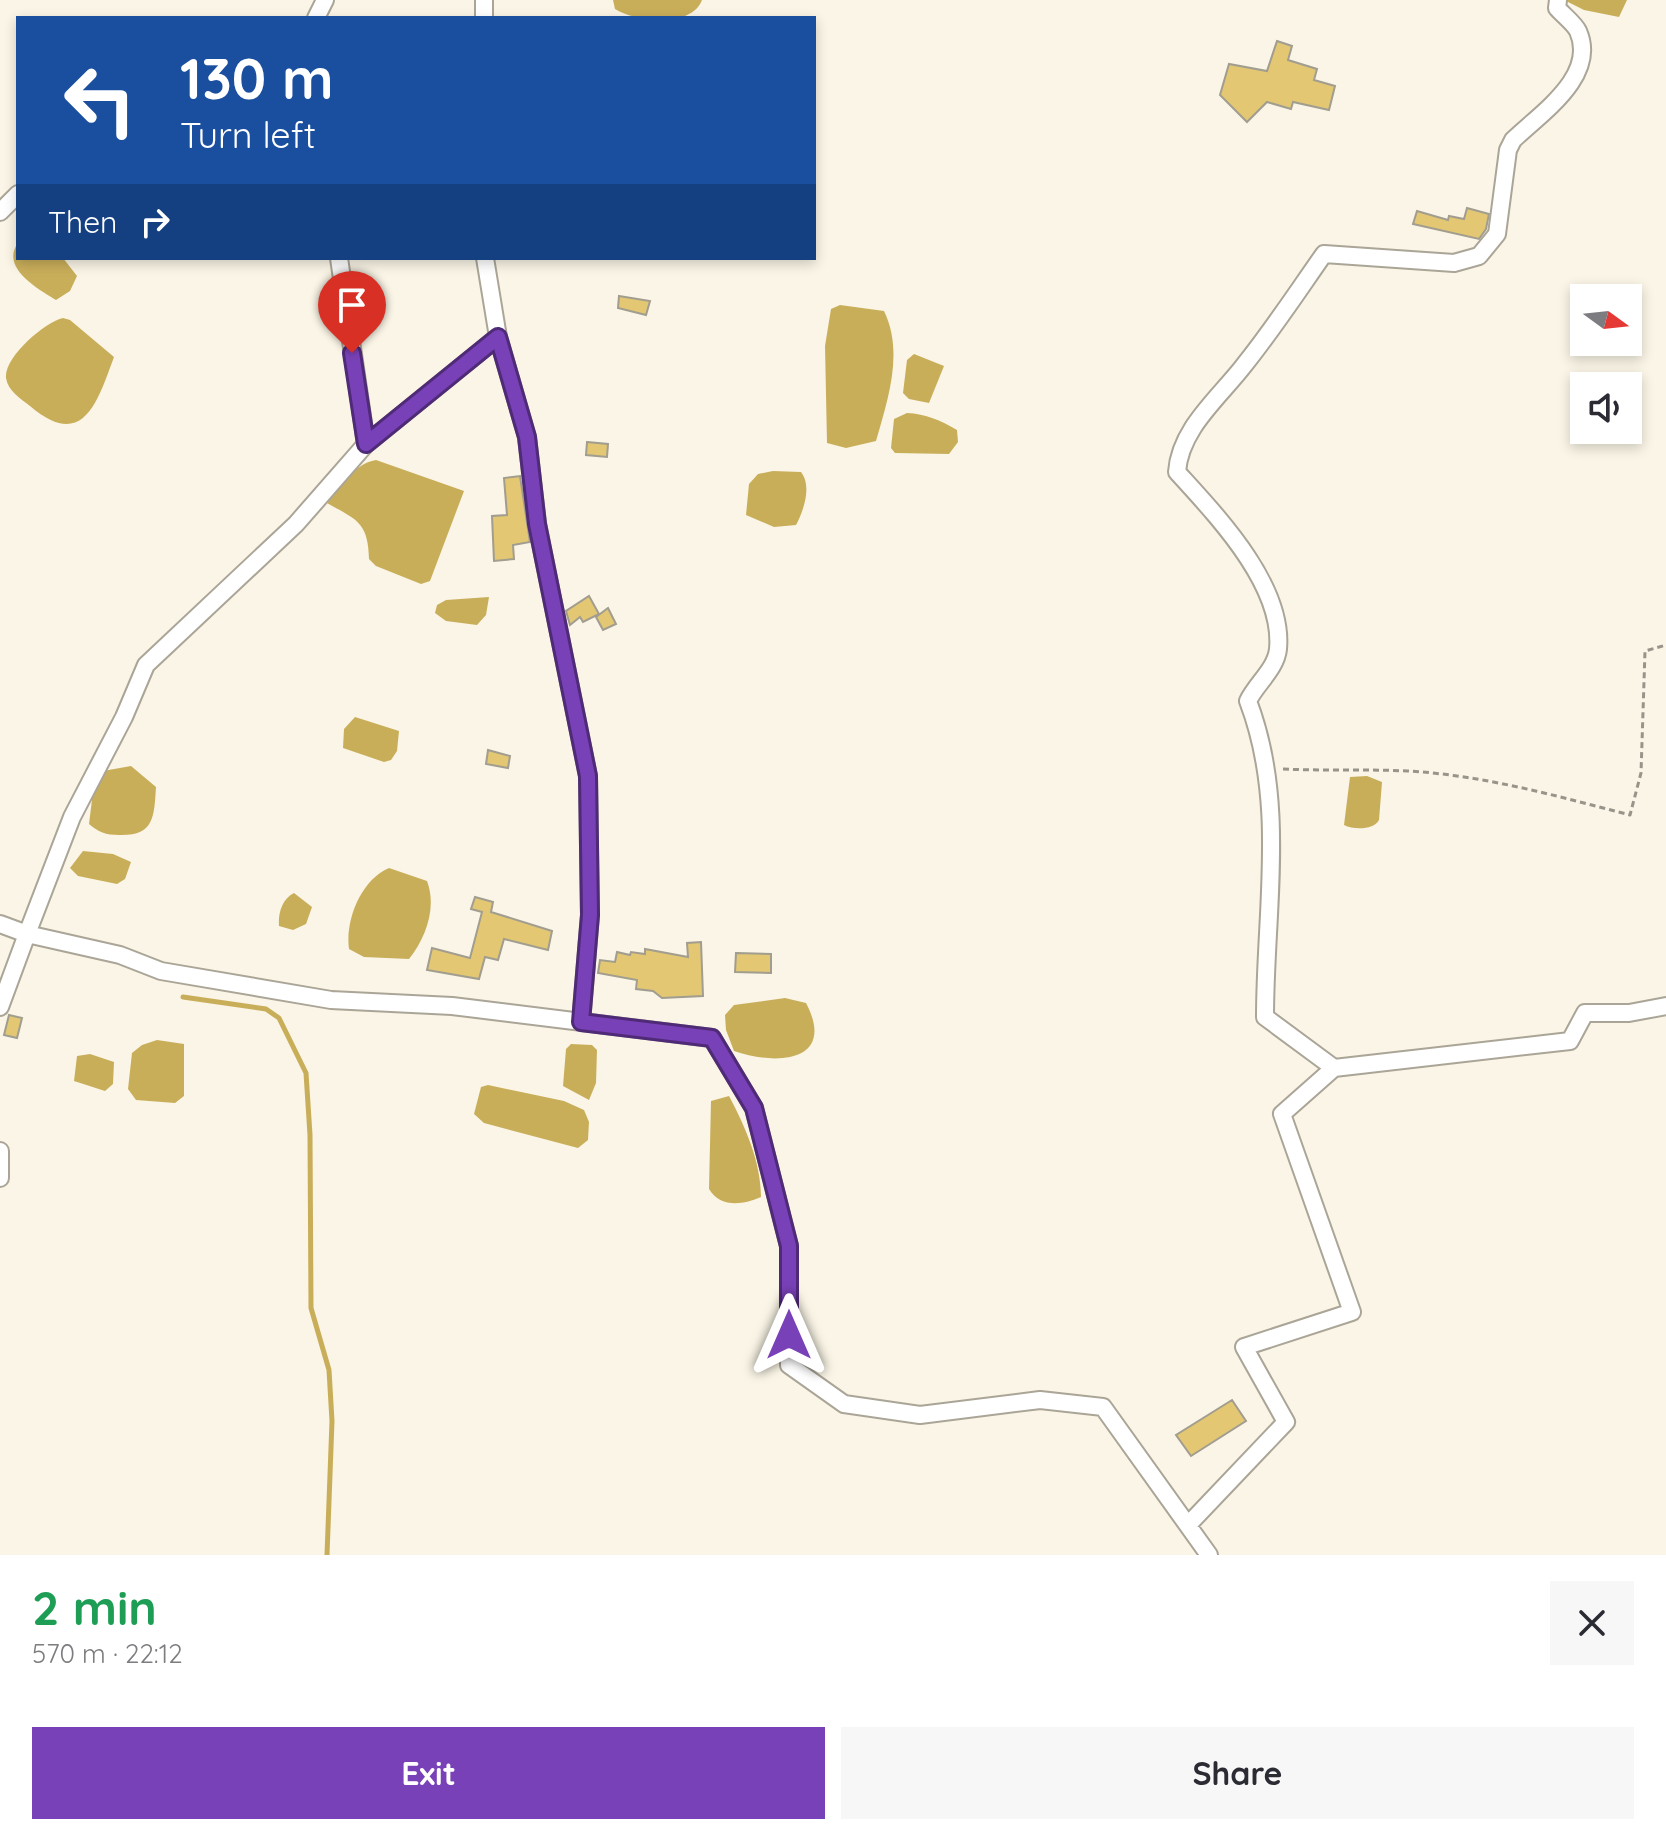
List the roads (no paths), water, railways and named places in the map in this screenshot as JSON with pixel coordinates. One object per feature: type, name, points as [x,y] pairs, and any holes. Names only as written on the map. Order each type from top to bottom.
[{"type":"street","points":[[1334,1068],[1265,1017],[1272,798],[1263,740],[1248,701],[1278,650],[1272,614],[1253,565],[1237,539],[1177,472],[1178,453],[1195,425],[1245,364],[1324,254],[1454,263],[1479,256],[1497,234],[1508,150],[1513,140],[1570,84],[1581,67],[1577,30],[1557,8],[1558,0]]},
{"type":"street","points":[[0,212],[16,196]]},
{"type":"street","points":[[339,260],[366,444]]},
{"type":"street","points":[[485,260],[498,337],[527,437],[537,524],[588,776],[590,915],[581,1022]]},
{"type":"street","points":[[0,1007],[72,817],[124,717],[146,665],[296,524],[366,444],[498,337]]},
{"type":"street","points":[[0,924],[27,934],[120,955],[161,971],[331,1000],[452,1006],[712,1038],[754,1108],[789,1246],[789,1365],[844,1404],[920,1415],[1040,1400],[1103,1407],[1209,1555]]},
{"type":"street","points":[[1188,1525],[1286,1422],[1244,1347],[1352,1312],[1282,1114],[1334,1068],[1570,1041],[1585,1013],[1629,1013],[1666,1006]]},
{"type":"street","points":[[0,1151],[0,1178]]},
{"type":"waterway","points":[[183,997],[266,1009],[279,1018],[306,1073],[310,1135],[311,1308],[329,1370],[332,1421],[327,1555]]}]
